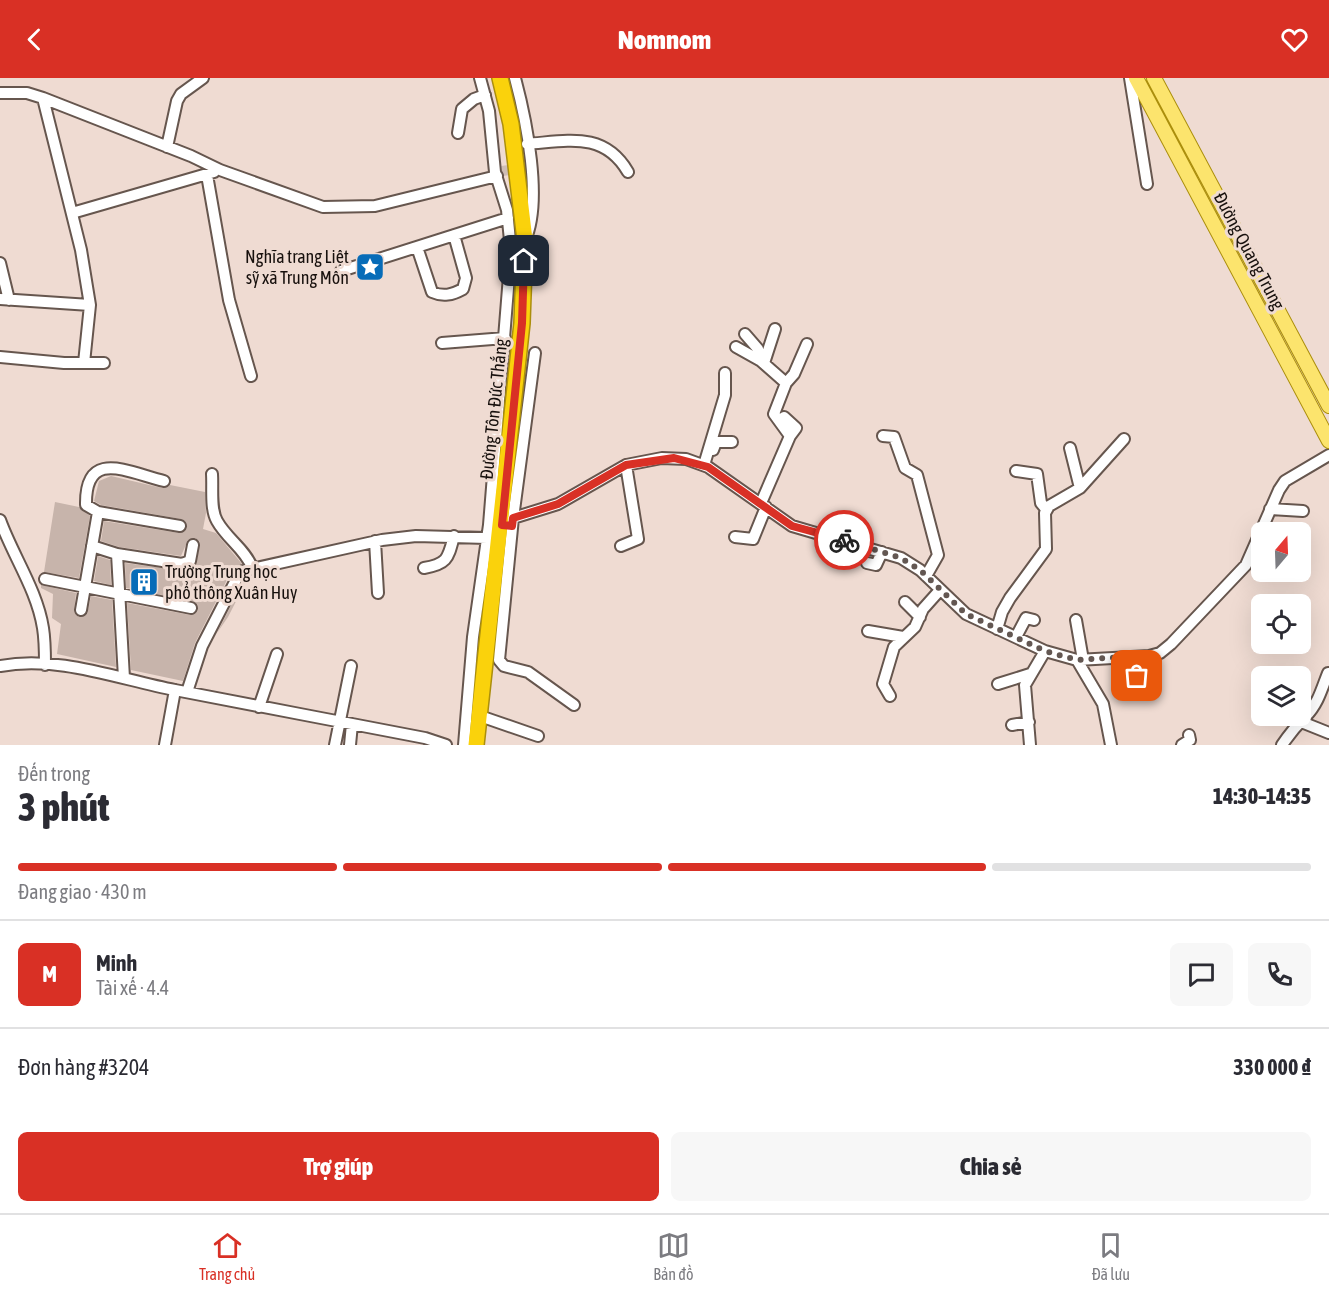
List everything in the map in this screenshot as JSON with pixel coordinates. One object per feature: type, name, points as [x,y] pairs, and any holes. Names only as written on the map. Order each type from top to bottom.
[{"type":"highway","name":"Đường Tôn Đức Thắng","points":[[476,745],[504,524],[522,323],[510,123],[500,78]]},
{"type":"main road","name":"Đường Quang Trung","points":[[1136,78],[1329,441]]},
{"type":"main road","name":"Đường Quang Trung","points":[[1154,78],[1329,406]]},
{"type":"street","points":[[167,147],[177,101],[182,94],[204,78]]},
{"type":"street","points":[[480,78],[498,173],[516,228],[511,251],[505,338],[504,524],[500,664],[528,672],[574,705]]},
{"type":"street","points":[[341,271],[454,236],[516,228],[533,220],[522,103],[515,78]]},
{"type":"street","points":[[1130,78],[1147,184]]},
{"type":"street","points":[[0,93],[27,93],[43,98],[220,170],[322,207],[349,209],[375,207],[498,173]]},
{"type":"street","points":[[458,133],[462,109],[485,95]]},
{"type":"street","points":[[43,98],[72,213],[90,305],[84,363]]},
{"type":"street","points":[[527,144],[579,140],[599,145],[616,154],[628,172]]},
{"type":"street","points":[[72,213],[220,170]]},
{"type":"street","points":[[207,175],[229,300],[251,376]]},
{"type":"street","points":[[417,247],[432,292],[440,296],[455,293],[463,289],[466,278],[454,236]]},
{"type":"street","points":[[0,263],[5,299],[90,305]]},
{"type":"street","points":[[762,362],[775,330]]},
{"type":"street","points":[[745,334],[758,349],[762,362]]},
{"type":"street","points":[[442,344],[505,338]]},
{"type":"street","points":[[790,436],[775,417],[786,383],[794,374],[807,344]]},
{"type":"street","points":[[736,347],[762,362],[786,383]]},
{"type":"street","points":[[504,524],[535,353]]},
{"type":"street","points":[[0,357],[104,363]]},
{"type":"street","points":[[706,466],[725,395],[725,373]]},
{"type":"street","points":[[735,537],[753,540],[763,505],[790,436],[796,428],[784,417]]},
{"type":"street","points":[[883,436],[894,437],[905,468],[918,479],[938,555],[926,576]]},
{"type":"street","points":[[1046,509],[1080,488],[1124,439]]},
{"type":"street","points":[[706,466],[716,442],[732,442]]},
{"type":"street","points":[[1070,448],[1080,488]]},
{"type":"street","points":[[464,745],[473,637],[487,538],[504,524],[558,504],[626,465],[674,458],[706,466],[805,531],[901,558],[926,576],[966,614],[1045,651],[1080,660],[1154,655],[1171,644],[1246,565],[1270,509],[1285,481],[1329,455]]},
{"type":"street","points":[[621,546],[638,541],[626,465]]},
{"type":"street","points":[[164,481],[109,468],[98,469],[90,476],[86,490],[86,505],[98,512],[180,526]]},
{"type":"street","points":[[997,629],[1002,612],[1010,598],[1046,549],[1046,509],[1041,503],[1036,473],[1016,471]]},
{"type":"street","points":[[212,474],[217,522],[246,553],[252,567]]},
{"type":"street","points":[[1270,509],[1303,511]]},
{"type":"street","points":[[81,610],[98,512]]},
{"type":"street","points":[[0,520],[11,550],[32,589],[43,627],[45,665]]},
{"type":"street","points":[[187,692],[202,646],[215,619],[237,578],[252,567],[286,563],[375,541],[416,536],[487,538]]},
{"type":"street","points":[[424,568],[440,565],[448,558],[454,536]]},
{"type":"street","points":[[375,541],[378,593]]},
{"type":"street","points":[[92,546],[117,554],[183,564],[190,561],[194,545]]},
{"type":"street","points":[[867,562],[876,565],[882,552]]},
{"type":"street","points":[[117,554],[124,678]]},
{"type":"street","points":[[45,579],[191,608]]},
{"type":"street","points":[[890,696],[884,688],[883,680],[894,647],[915,627],[926,605],[940,590]]},
{"type":"street","points":[[905,602],[920,617]]},
{"type":"street","points":[[1016,637],[1026,618],[1034,620]]},
{"type":"street","points":[[1076,620],[1080,660],[1103,704],[1111,745]]},
{"type":"street","points":[[868,631],[903,637]]},
{"type":"street","points":[[1030,745],[1025,684],[1045,651]]},
{"type":"street","points":[[259,707],[277,654]]},
{"type":"street","points":[[1137,676],[1155,669],[1154,655]]},
{"type":"street","points":[[0,666],[45,665],[90,670],[175,690],[425,738],[446,745]]},
{"type":"street","points":[[335,745],[351,666]]},
{"type":"street","points":[[1311,707],[1317,700],[1328,673]]},
{"type":"street","points":[[998,684],[1030,674]]},
{"type":"street","points":[[165,745],[175,690]]},
{"type":"street","points":[[480,716],[538,736]]},
{"type":"street","points":[[1012,726],[1029,722]]},
{"type":"street","points":[[350,745],[352,724]]},
{"type":"street","points":[[1282,745],[1295,726]]},
{"type":"street","points":[[1311,726],[1329,733]]},
{"type":"street","points":[[1182,745],[1190,740],[1189,735]]},
{"type":"building","points":[[111,476],[162,488],[170,485],[205,492],[206,513],[203,529],[216,533],[242,564],[230,574],[195,643],[183,681],[131,670],[127,603],[190,615],[197,612],[198,605],[192,601],[126,588],[125,563],[185,571],[196,565],[200,542],[195,538],[188,540],[181,556],[119,547],[101,541],[104,521],[179,533],[185,531],[187,527],[181,519],[101,505],[94,501],[99,481]]},
{"type":"building","points":[[55,502],[79,507],[90,516],[79,578],[44,572]]},
{"type":"building","points":[[98,556],[110,560],[111,585],[94,581]]},
{"type":"building","points":[[248,578],[228,617],[217,633],[243,582]]},
{"type":"building","points":[[41,585],[76,593],[74,612],[79,617],[87,614],[91,596],[112,600],[116,667],[57,654],[61,624],[52,618],[53,594],[41,588]]},
{"type":"tunnel","points":[[502,171],[523,168]]},
{"type":"way so far","points":[[844,540],[901,558],[920,570],[966,614],[1061,657],[1077,660],[1154,655],[1155,669],[1137,676]]},
{"type":"place","name":"Nghĩa trang Liệt sỹ xã Trung Môn","points":[[370,267]]},
{"type":"place","name":"Trường Trung học phổ thông Xuân Huy","points":[[144,582]]},
{"type":"route","points":[[524,261],[522,323],[502,525],[512,526],[513,518],[558,504],[626,465],[638,461],[674,458],[686,459],[708,467],[792,526],[844,540]]}]
